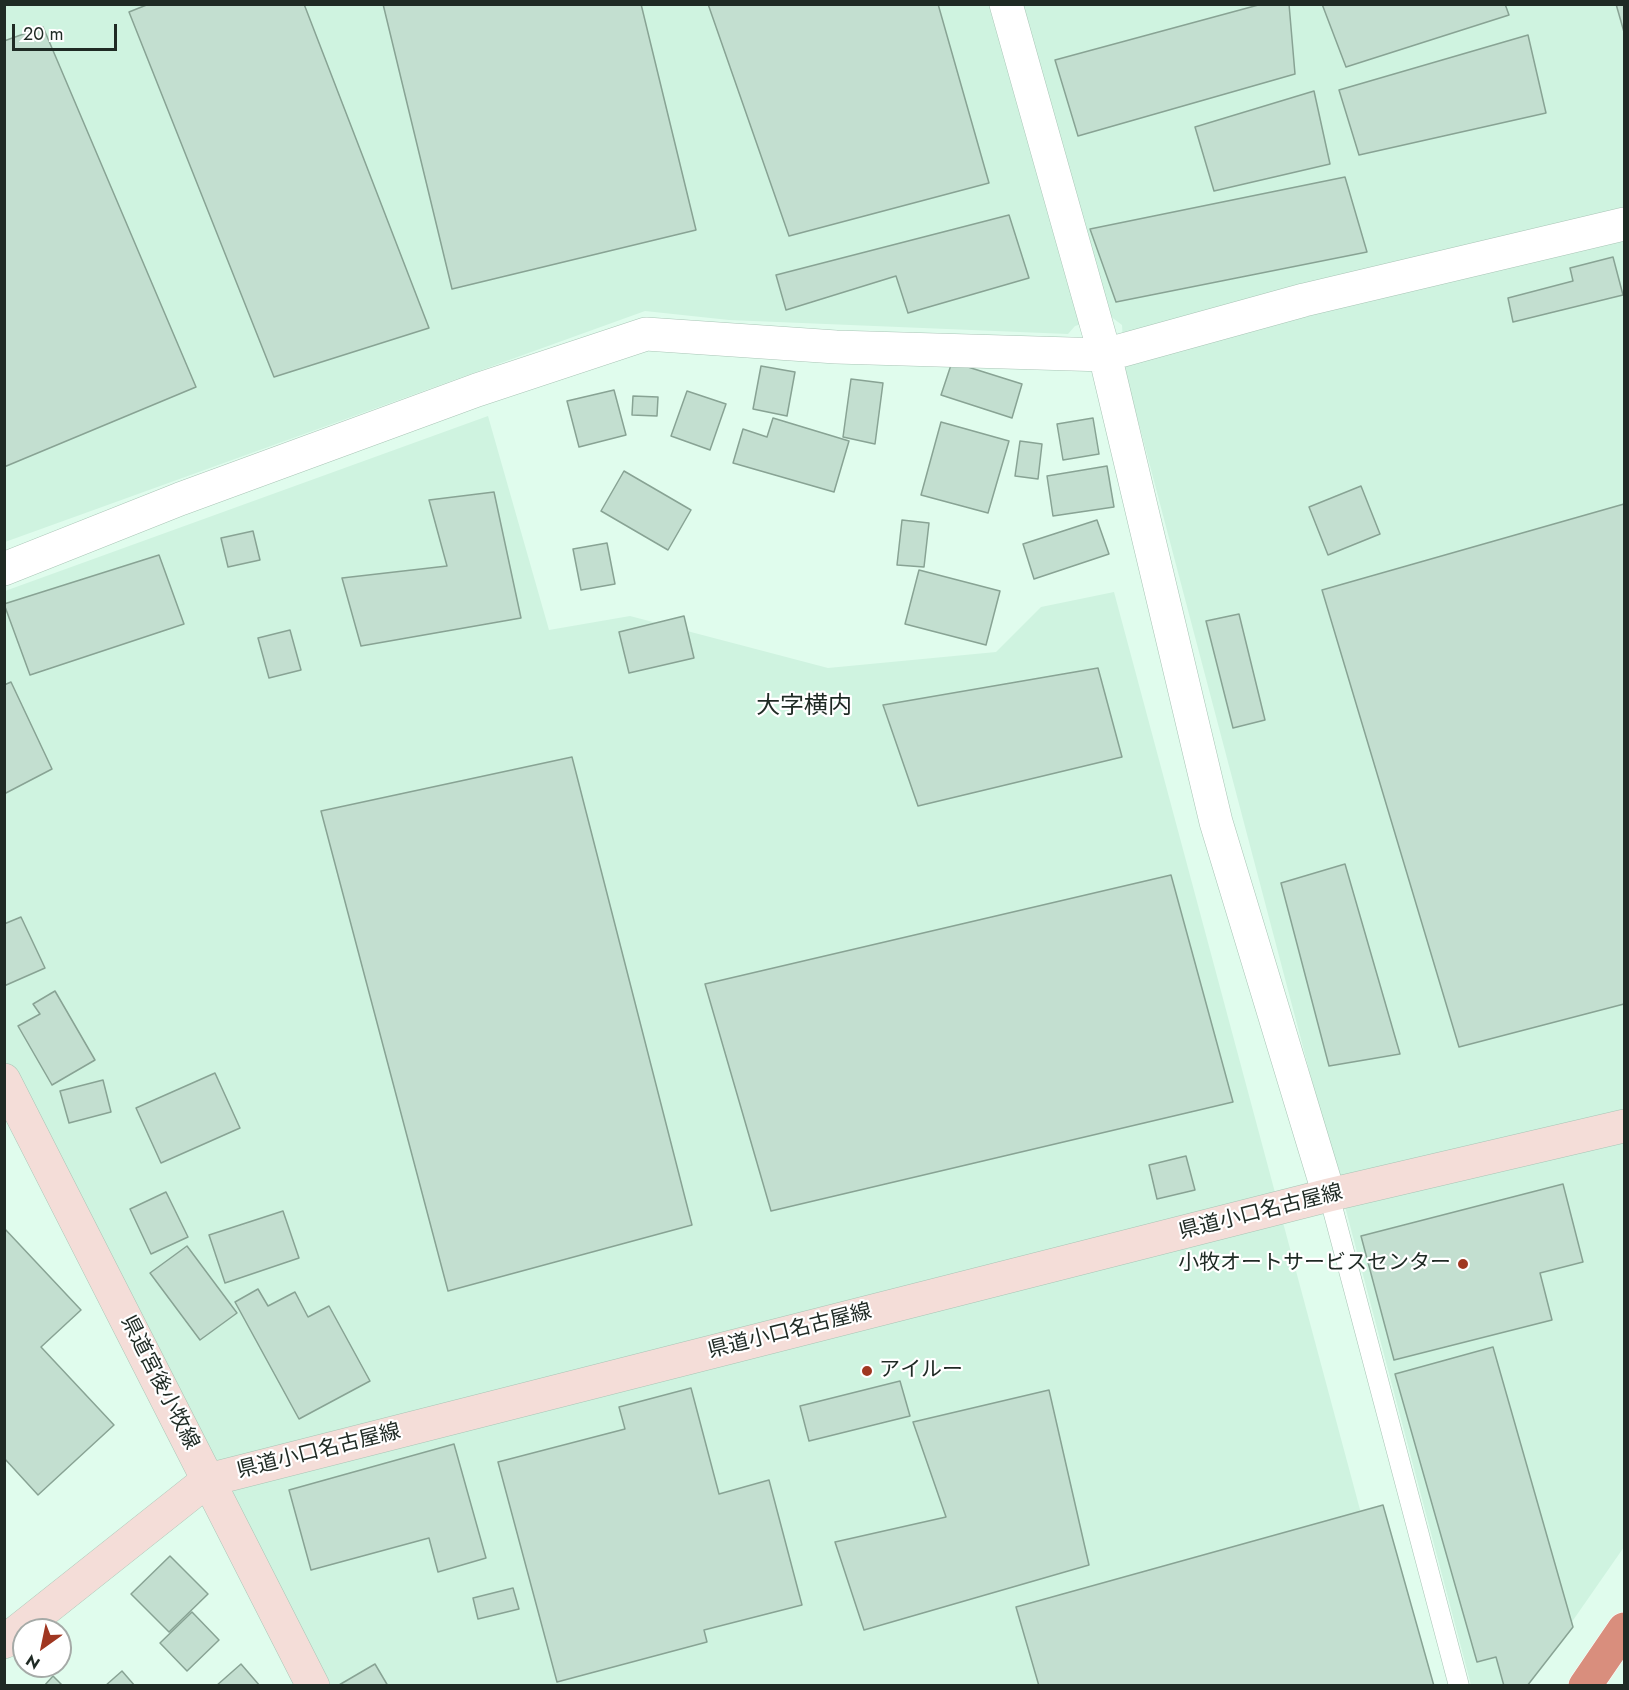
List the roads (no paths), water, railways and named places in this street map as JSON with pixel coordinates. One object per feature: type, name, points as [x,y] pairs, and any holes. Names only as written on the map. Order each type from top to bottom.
[{"type":"highway","points":[[1585,1686],[1624,1629]]},
{"type":"main road","name":"県道宮後小牧線","points":[[4,1080],[313,1686]]},
{"type":"main road","name":"県道小口名古屋線","points":[[4,1641],[208,1480],[1329,1195],[1624,1126]]},
{"type":"street","points":[[1006,4],[1105,355],[1216,822],[1329,1195]]},
{"type":"street","points":[[4,569],[180,499],[466,394],[646,334],[836,347],[1105,355],[1304,300],[1624,224]]},
{"type":"lane","points":[[1329,1195],[1459,1686]]},
{"type":"place","name":"小牧オートサービスセンター","points":[[1463,1264]]},
{"type":"place","name":"アイルー","points":[[867,1371]]},
{"type":"district","name":"大字横内","points":[[804,707]]}]
